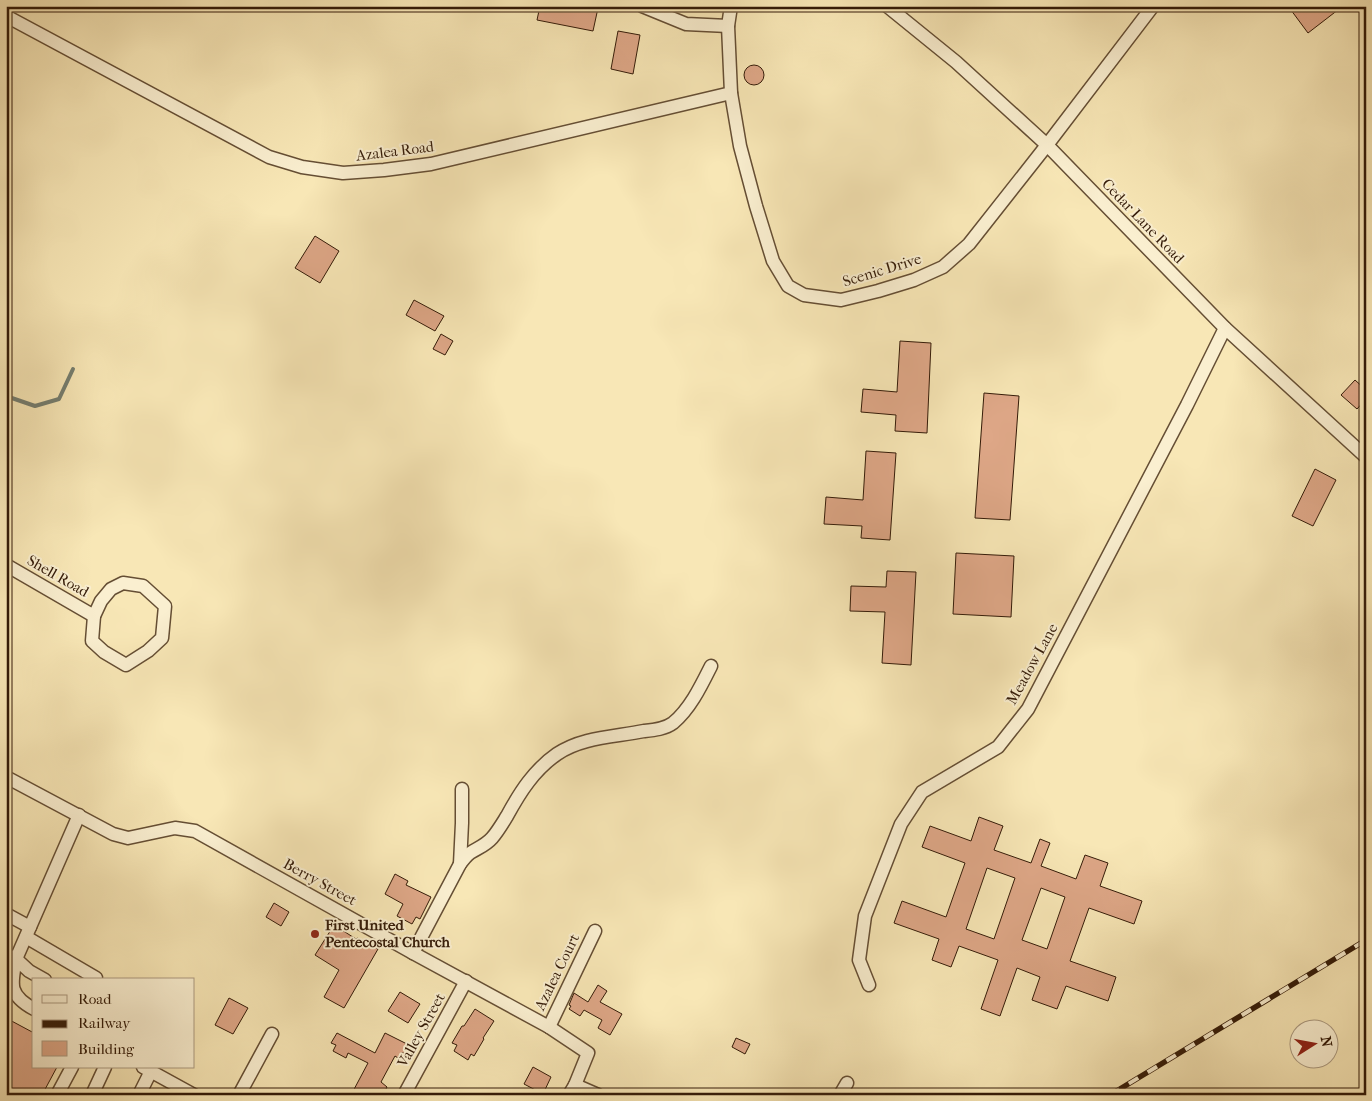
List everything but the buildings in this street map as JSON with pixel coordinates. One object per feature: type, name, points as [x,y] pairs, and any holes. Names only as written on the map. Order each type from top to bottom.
[{"type":"street","points":[[642,6],[686,24],[728,26]]},
{"type":"street","points":[[731,6],[728,26],[731,93]]},
{"type":"street","points":[[887,6],[902,11]]},
{"type":"street","name":"Scenic Drive","points":[[731,93],[740,146],[773,261],[788,286],[804,295],[841,300],[878,292],[943,267],[969,244],[1047,146],[1153,6]]},
{"type":"street","name":"Cedar Lane Road","points":[[902,11],[1047,146],[1225,328],[1364,453]]},
{"type":"street","name":"Azalea Road","points":[[6,16],[269,157],[302,166],[343,173],[432,164],[731,93]]},
{"type":"street","name":"Meadow Lane","points":[[869,985],[859,960],[864,916],[901,824],[922,792],[998,747],[1028,709],[1183,414],[1225,328]]},
{"type":"street","name":"Shell Road","points":[[6,565],[94,616]]},
{"type":"street","points":[[123,583],[142,586],[165,606],[162,638],[148,651],[126,665],[104,652],[92,641],[94,616],[101,601],[112,589],[123,583]]},
{"type":"street","points":[[413,953],[460,864],[469,854],[491,840],[530,779],[542,766],[573,745],[590,740],[660,729],[672,724],[693,699],[711,666]]},
{"type":"street","name":"Berry Street","points":[[6,777],[113,834],[128,838],[175,828],[195,831],[549,1027],[588,1053],[572,1090]]},
{"type":"street","points":[[460,864],[462,789]]},
{"type":"street","points":[[32,1007],[25,1004],[14,992],[11,957],[28,932],[79,815]]},
{"type":"street","points":[[6,914],[28,932],[96,978]]},
{"type":"street","name":"Azalea Court","points":[[549,1027],[595,931]]},
{"type":"street","points":[[11,957],[41,978]]},
{"type":"street","name":"Valley Street","points":[[404,1095],[466,981]]},
{"type":"street","points":[[238,1095],[272,1034]]},
{"type":"street","points":[[58,1095],[72,1068]]},
{"type":"street","points":[[92,1095],[105,1068]]},
{"type":"street","points":[[139,1095],[147,1069],[194,1095]]},
{"type":"street","points":[[840,1095],[846,1083]]},
{"type":"street","points":[[572,1090],[598,1095]]},
{"type":"waterway","points":[[6,396],[35,406],[59,399],[73,369]]},
{"type":"railway","points":[[1110,1095],[1366,940]]},
{"type":"place","name":"First United Pentecostal Church","points":[[315,934]]}]
